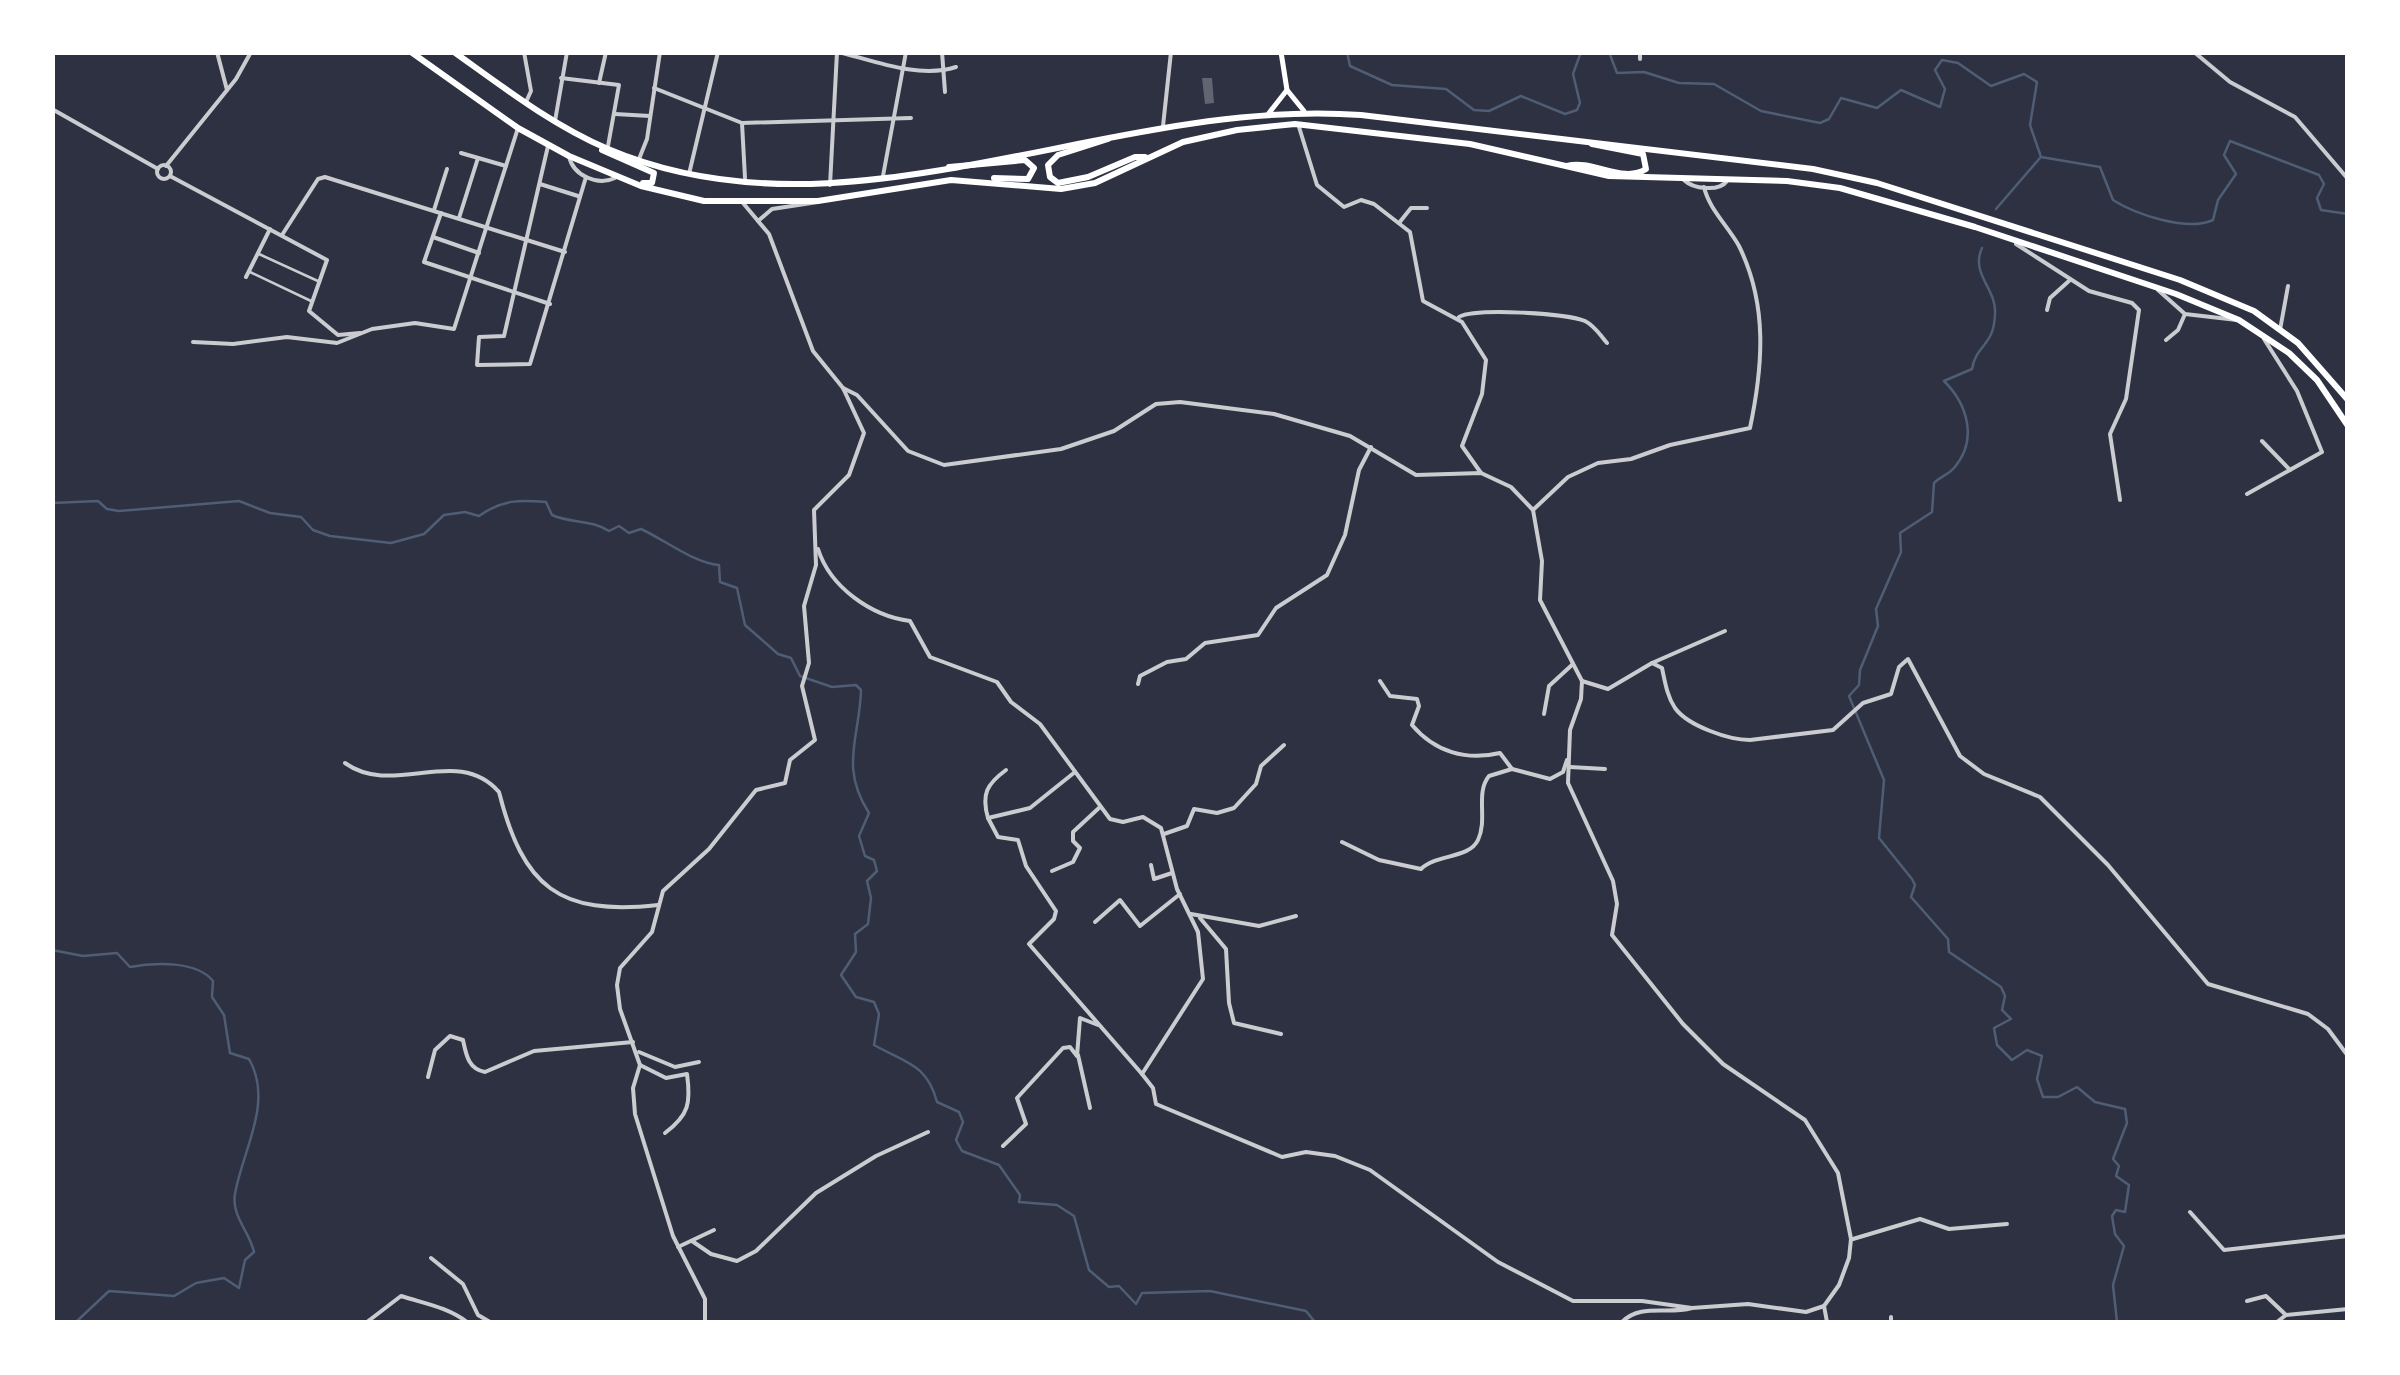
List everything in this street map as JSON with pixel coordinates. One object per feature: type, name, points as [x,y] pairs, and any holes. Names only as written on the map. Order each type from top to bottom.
[{"type":"highway","points":[[414,52],[548,146],[618,177],[678,196],[743,203],[818,202],[958,180],[1028,180],[1034,168],[1025,160],[966,168],[946,166]]},
{"type":"highway","points":[[454,52],[555,121],[607,149],[689,174],[746,183],[830,186],[882,179],[1163,126],[1268,112],[1304,112],[1788,165],[1877,184],[2180,280],[2254,311],[2327,372],[2348,400]]},
{"type":"highway","points":[[958,180],[1061,189],[1094,182],[1210,135],[1295,124],[1470,144],[1622,178],[1840,188],[2158,290],[2239,320],[2258,330],[2316,380],[2348,426]]},
{"type":"highway","points":[[1113,136],[1055,156],[1048,165],[1050,177],[1058,183],[1076,181],[1135,157],[1146,158]]},
{"type":"highway","points":[[1566,167],[1578,164],[1635,174],[1646,169],[1643,154],[1599,148],[1589,142]]},
{"type":"highway","points":[[581,162],[648,184],[654,180],[654,172],[607,154],[598,144]]},
{"type":"main road","points":[[1280,52],[1287,90],[1304,112]]},
{"type":"main road","points":[[1268,112],[1287,90]]},
{"type":"street","points":[[217,52],[228,90]]},
{"type":"street","points":[[158,169],[166,166],[228,90],[251,52]]},
{"type":"street","points":[[524,52],[530,91],[526,102]]},
{"type":"street","points":[[555,121],[567,52]]},
{"type":"street","points":[[599,82],[606,52]]},
{"type":"street","points":[[639,159],[660,52]]},
{"type":"street","points":[[689,174],[718,52]]},
{"type":"street","points":[[830,186],[838,52],[903,68],[941,72],[956,67]]},
{"type":"street","points":[[882,179],[906,52]]},
{"type":"street","points":[[942,52],[945,92]]},
{"type":"street","points":[[1163,126],[1171,52]]},
{"type":"street","points":[[2194,52],[2230,82],[2294,118],[2348,179]]},
{"type":"street","points":[[562,78],[619,85],[607,149]]},
{"type":"street","points":[[654,88],[742,123],[912,118]]},
{"type":"street","points":[[52,109],[158,169],[162,179],[170,176]]},
{"type":"street","points":[[615,114],[650,116]]},
{"type":"street","points":[[742,123],[746,183]]},
{"type":"street","points":[[1295,124],[1304,134],[1321,190],[1344,207],[1361,200],[1374,204],[1398,223],[1412,238],[1422,302],[1457,318],[1486,360],[1482,394],[1462,446],[1481,474]]},
{"type":"street","points":[[166,166],[170,176],[327,260],[310,314],[330,331],[342,336],[418,323],[454,329],[518,128]]},
{"type":"street","points":[[548,146],[504,336],[478,338],[477,364],[529,365],[586,177]]},
{"type":"street","points":[[461,153],[506,166]]},
{"type":"street","points":[[569,156],[573,169],[586,177],[602,183],[618,177]]},
{"type":"street","points":[[459,218],[478,158]]},
{"type":"street","points":[[434,210],[447,168]]},
{"type":"street","points":[[282,236],[321,177],[565,252]]},
{"type":"street","points":[[1684,180],[1690,186],[1704,187],[1721,187],[1727,181]]},
{"type":"street","points":[[540,184],[580,196]]},
{"type":"street","points":[[1533,510],[1568,477],[1598,463],[1631,460],[1670,445],[1750,428],[1764,356],[1753,284],[1733,235],[1704,187]]},
{"type":"street","points":[[758,221],[772,209],[818,202]]},
{"type":"street","points":[[705,1322],[705,1299],[678,1247],[634,1114],[633,1088],[640,1065],[620,1009],[620,968],[652,932],[662,891],[710,849],[742,803],[756,790],[785,783],[790,760],[815,740],[802,686],[810,664],[804,606],[816,565],[814,510],[849,475],[863,445],[864,433],[843,388],[813,351],[768,234],[743,203]]},
{"type":"street","points":[[1398,223],[1411,208],[1427,208]]},
{"type":"street","points":[[441,212],[424,262],[550,304]]},
{"type":"street","points":[[270,229],[248,274],[312,301]]},
{"type":"street","points":[[432,238],[479,253]]},
{"type":"street","points":[[2016,244],[2070,280],[2139,310],[2126,399],[2110,434],[2120,500]]},
{"type":"street","points":[[258,254],[320,282]]},
{"type":"street","points":[[2047,310],[2050,298],[2070,280]]},
{"type":"street","points":[[2280,330],[2288,286]]},
{"type":"street","points":[[2158,290],[2185,314],[2220,322],[2239,320]]},
{"type":"street","points":[[1457,318],[1476,311],[1564,316],[1593,326],[1607,344]]},
{"type":"street","points":[[2166,340],[2185,314]]},
{"type":"street","points":[[2247,494],[2322,452],[2297,391],[2258,330]]},
{"type":"street","points":[[193,342],[232,344],[286,337],[337,343],[364,332]]},
{"type":"street","points":[[843,388],[857,395],[908,452],[944,465],[1062,449],[1114,431],[1144,410],[1168,402],[1274,414],[1350,436],[1416,475],[1481,474],[1511,487],[1533,510],[1542,561],[1540,600],[1582,681],[1563,772],[1550,779],[1512,768],[1500,754],[1462,756],[1428,741],[1412,725],[1419,706],[1417,699],[1390,696],[1380,681]]},
{"type":"street","points":[[2262,441],[2290,471]]},
{"type":"street","points":[[1138,684],[1140,676],[1167,662],[1186,659],[1205,642],[1258,635],[1276,608],[1319,584],[1345,535],[1358,470],[1371,447]]},
{"type":"street","points":[[815,541],[830,577],[875,612],[910,621],[930,657],[939,664],[997,682],[1011,702],[1040,724],[1110,819],[1154,821],[1164,834],[1172,873],[1191,914],[1203,979],[1142,1074]]},
{"type":"street","points":[[1582,681],[1608,689],[1652,663],[1725,631]]},
{"type":"street","points":[[1652,663],[1662,668],[1669,697],[1680,714],[1738,740],[1824,732],[1869,700],[1891,694],[1901,662],[1911,660],[1921,691],[1960,756],[1984,774],[2040,797],[2108,864],[2208,984],[2308,1014],[2328,1029],[2348,1056]]},
{"type":"street","points":[[1544,714],[1550,686],[1573,664]]},
{"type":"street","points":[[1164,834],[1187,826],[1194,808],[1217,813],[1236,806],[1256,784],[1259,768],[1284,744]]},
{"type":"street","points":[[1006,770],[986,789],[983,801],[988,818],[996,835],[1020,842],[1026,866],[1056,910],[1054,919],[1030,944],[1142,1074],[1153,1088],[1156,1104],[1282,1157],[1306,1152],[1334,1156],[1370,1170],[1498,1262],[1573,1301],[1642,1301],[1692,1308],[1748,1304],[1806,1312],[1824,1306],[1839,1285],[1851,1240],[1838,1173],[1806,1120],[1723,1064],[1683,1024],[1635,960],[1616,944],[1612,935],[1618,904],[1613,882],[1573,797],[1569,755]]},
{"type":"street","points":[[345,763],[356,772],[394,779],[446,768],[464,771],[499,792],[513,845],[535,876],[568,899],[626,908],[658,905]]},
{"type":"street","points":[[1569,767],[1605,769]]},
{"type":"street","points":[[1342,842],[1414,870],[1435,858],[1469,850],[1477,843],[1484,818],[1484,782],[1512,768]]},
{"type":"street","points":[[988,818],[1030,808],[1074,772]]},
{"type":"street","points":[[1052,871],[1073,862],[1080,848],[1073,841],[1073,832],[1100,807]]},
{"type":"street","points":[[1151,865],[1154,879],[1172,873]]},
{"type":"street","points":[[1095,922],[1120,900],[1140,926],[1180,894]]},
{"type":"street","points":[[1191,914],[1259,926],[1296,916]]},
{"type":"street","points":[[1200,918],[1226,948],[1228,1003],[1234,1023],[1281,1034]]},
{"type":"street","points":[[1090,1108],[1078,1055],[1079,1020],[1099,1025]]},
{"type":"street","points":[[428,1077],[435,1050],[450,1036],[463,1040],[465,1056],[477,1070],[485,1072],[534,1050],[633,1042]]},
{"type":"street","points":[[1003,1146],[1026,1124],[1017,1098],[1065,1046],[1078,1055]]},
{"type":"street","points":[[637,1051],[674,1067],[699,1062]]},
{"type":"street","points":[[640,1065],[666,1078],[688,1074],[688,1110],[666,1133]]},
{"type":"street","points":[[692,1241],[711,1254],[737,1262],[756,1251],[816,1194],[876,1156],[928,1132]]},
{"type":"street","points":[[2190,1212],[2224,1250],[2348,1236]]},
{"type":"street","points":[[1851,1240],[1920,1219],[1949,1230],[2007,1224]]},
{"type":"street","points":[[678,1247],[714,1230]]},
{"type":"street","points":[[431,1258],[463,1284],[478,1315],[490,1322]]},
{"type":"street","points":[[367,1322],[401,1296],[428,1307],[448,1307],[467,1322]]},
{"type":"street","points":[[2247,1301],[2266,1296],[2286,1315]]},
{"type":"street","points":[[1824,1306],[1826,1322]]},
{"type":"street","points":[[1622,1322],[1642,1310],[1676,1313],[1692,1308]]},
{"type":"street","points":[[2277,1322],[2286,1315],[2348,1310]]},
{"type":"building","points":[[1202,78],[1212,78],[1214,103],[1205,104]]},
{"type":"waterway","points":[[1347,52],[1350,66],[1392,85],[1446,89],[1474,110],[1489,111],[1521,96],[1565,114],[1577,110],[1580,103],[1573,74],[1581,52]]},
{"type":"waterway","points":[[1609,52],[1617,73],[1644,72],[1679,83],[1714,84],[1761,111],[1820,123],[1829,119],[1841,98],[1877,108],[1901,90],[1940,107],[1945,89],[1935,70],[1942,60],[1958,63],[1991,86],[2024,74],[2037,82],[2030,125],[2041,157],[2100,167],[2113,200],[2134,211],[2176,223],[2213,220],[2218,200],[2236,174],[2224,155],[2230,141],[2319,175],[2324,184],[2317,198],[2321,210],[2348,214]]},
{"type":"waterway","points":[[1996,209],[2040,158]]},
{"type":"waterway","points":[[1982,248],[1979,266],[1995,305],[1994,325],[1972,369],[1944,381],[1964,412],[1966,446],[1954,468],[1934,483],[1932,512],[1900,533],[1901,552],[1876,609],[1878,626],[1860,670],[1859,685],[1849,696],[1884,780],[1879,838],[1912,879],[1915,885],[1911,897],[1948,939],[1949,952],[2001,987],[2005,996],[2002,1010],[2011,1019],[1994,1028],[1997,1045],[2012,1060],[2027,1050],[2042,1056],[2037,1079],[2043,1097],[2058,1097],[2077,1087],[2095,1102],[2125,1109],[2127,1123],[2113,1159],[2119,1166],[2116,1176],[2129,1185],[2125,1212],[2116,1210],[2112,1216],[2115,1234],[2124,1246],[2113,1285],[2117,1322]]},
{"type":"waterway","points":[[52,503],[98,501],[107,509],[119,511],[239,501],[270,513],[301,517],[313,530],[330,536],[391,543],[424,534],[444,515],[465,512],[479,516],[512,502],[546,502],[552,515],[609,531],[619,526],[629,533],[641,529],[690,556],[719,565],[720,582],[737,588],[745,625],[778,654],[791,658],[800,676],[832,687],[856,685],[861,690],[853,766],[860,796],[869,813],[859,836],[865,856],[874,860],[877,871],[867,881],[871,898],[868,924],[855,934],[856,952],[841,975],[856,997],[874,1002],[879,1014],[874,1045],[914,1066],[933,1089],[937,1102],[959,1112],[963,1122],[956,1140],[962,1151],[999,1165],[1020,1195],[1019,1202],[1057,1205],[1074,1216],[1089,1270],[1109,1287],[1119,1286],[1136,1304],[1142,1293],[1210,1291],[1306,1311],[1315,1322]]},
{"type":"waterway","points":[[52,950],[83,956],[117,953],[130,967],[187,966],[206,974],[213,981],[212,997],[224,1015],[230,1053],[249,1059],[258,1093],[254,1127],[235,1194],[238,1217],[254,1252],[245,1260],[239,1288],[224,1278],[196,1283],[174,1296],[109,1291],[76,1322]]}]
